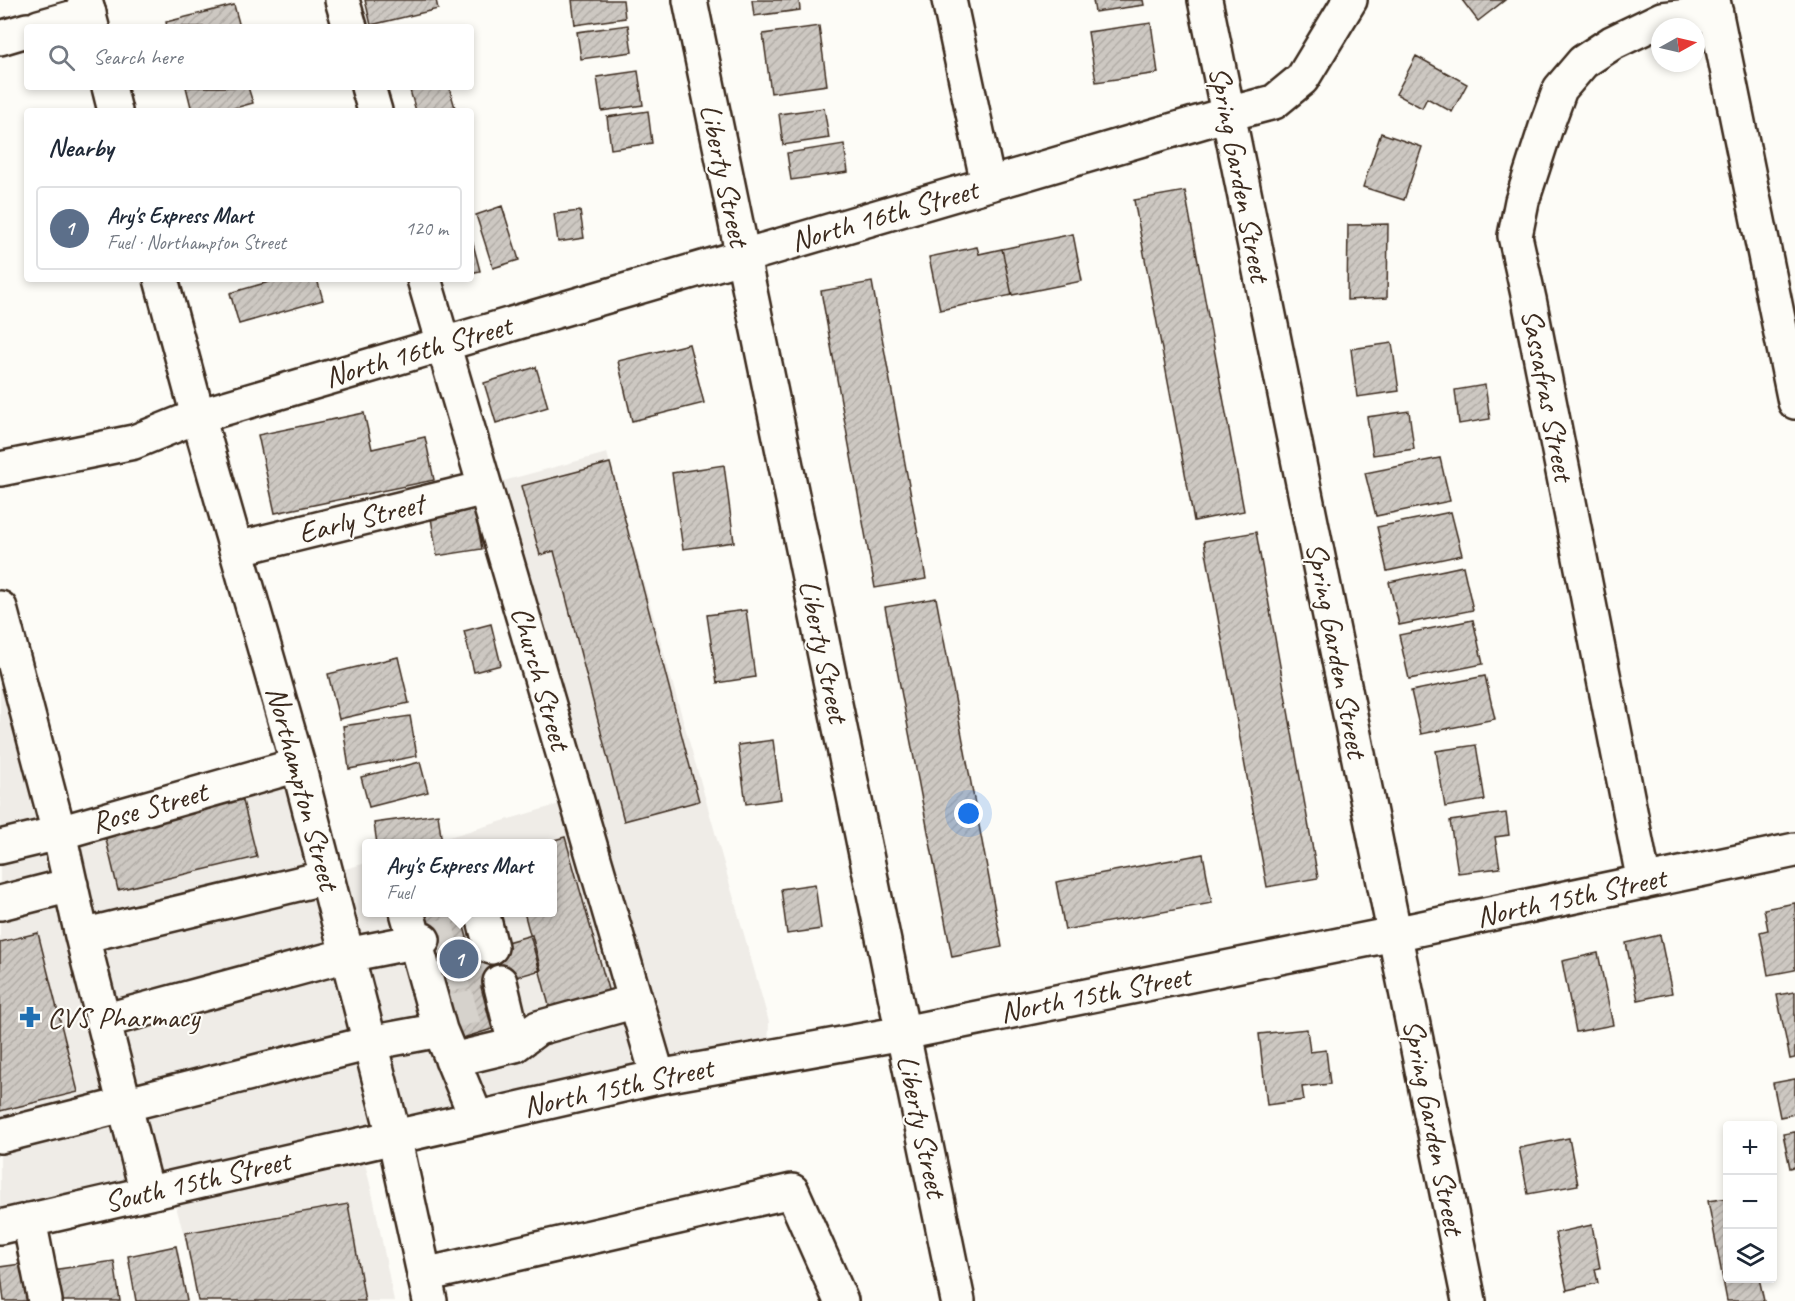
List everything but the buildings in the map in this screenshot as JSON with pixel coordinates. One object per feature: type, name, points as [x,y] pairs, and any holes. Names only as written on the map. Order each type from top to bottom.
[{"type":"street","points":[[342,0],[349,24]]},
{"type":"street","name":"Liberty Street","points":[[690,0],[958,1301]]},
{"type":"street","points":[[949,0],[988,184]]},
{"type":"street","name":"Spring Garden Street","points":[[1205,0],[1469,1301]]},
{"type":"street","name":"North 16th Street","points":[[0,469],[134,442],[198,416],[1274,102],[1302,79],[1350,0]]},
{"type":"street","points":[[1715,6],[1795,402]]},
{"type":"street","name":"Sassafras Street","points":[[1644,882],[1515,237],[1522,201],[1560,89],[1583,62],[1612,43],[1662,19],[1715,6]]},
{"type":"street","points":[[50,24],[89,13]]},
{"type":"street","points":[[0,38],[24,31]]},
{"type":"street","points":[[110,90],[114,108]]},
{"type":"street","points":[[369,90],[374,108]]},
{"type":"street","name":"Northampton Street","points":[[162,282],[298,765],[394,1136],[427,1288]]},
{"type":"street","name":"Church Street","points":[[425,282],[658,1077]]},
{"type":"street","name":"Early Street","points":[[236,549],[485,488]]},
{"type":"street","points":[[0,608],[59,833],[82,936],[147,1193]]},
{"type":"street","name":"Rose Street","points":[[0,847],[59,833],[298,765]]},
{"type":"street","name":"North 15th Street","points":[[394,1136],[658,1077],[903,1033],[1795,850]]},
{"type":"street","points":[[82,936],[327,877]]},
{"type":"street","points":[[0,903],[71,885]]},
{"type":"street","points":[[103,1021],[347,955],[415,931],[443,1030],[476,1118]]},
{"type":"street","points":[[496,994],[515,1045]]},
{"type":"street","points":[[0,1136],[370,1043],[443,1030],[515,1045],[538,1028],[636,1001]]},
{"type":"street","name":"South 15th Street","points":[[15,1223],[394,1136]]},
{"type":"street","points":[[427,1288],[792,1191],[841,1301]]},
{"type":"street","points":[[15,1223],[45,1301]]},
{"type":"shaded area","points":[[607,453],[769,1022],[768,1051],[362,1151],[394,1301],[202,1301],[172,1192],[0,1232],[0,662],[55,819],[288,762],[328,874],[362,864],[362,917],[557,917],[557,839],[442,839],[563,803],[481,487]]},
{"type":"tunnel","points":[[423,940],[465,931]]},
{"type":"tunnel","points":[[434,979],[495,964]]},
{"type":"tunnel","points":[[444,1014],[485,1003]]},
{"type":"place","name":"Ary's Express Mart","points":[[459,959]]},
{"type":"place","name":"CVS Pharmacy","points":[[30,1017]]}]
